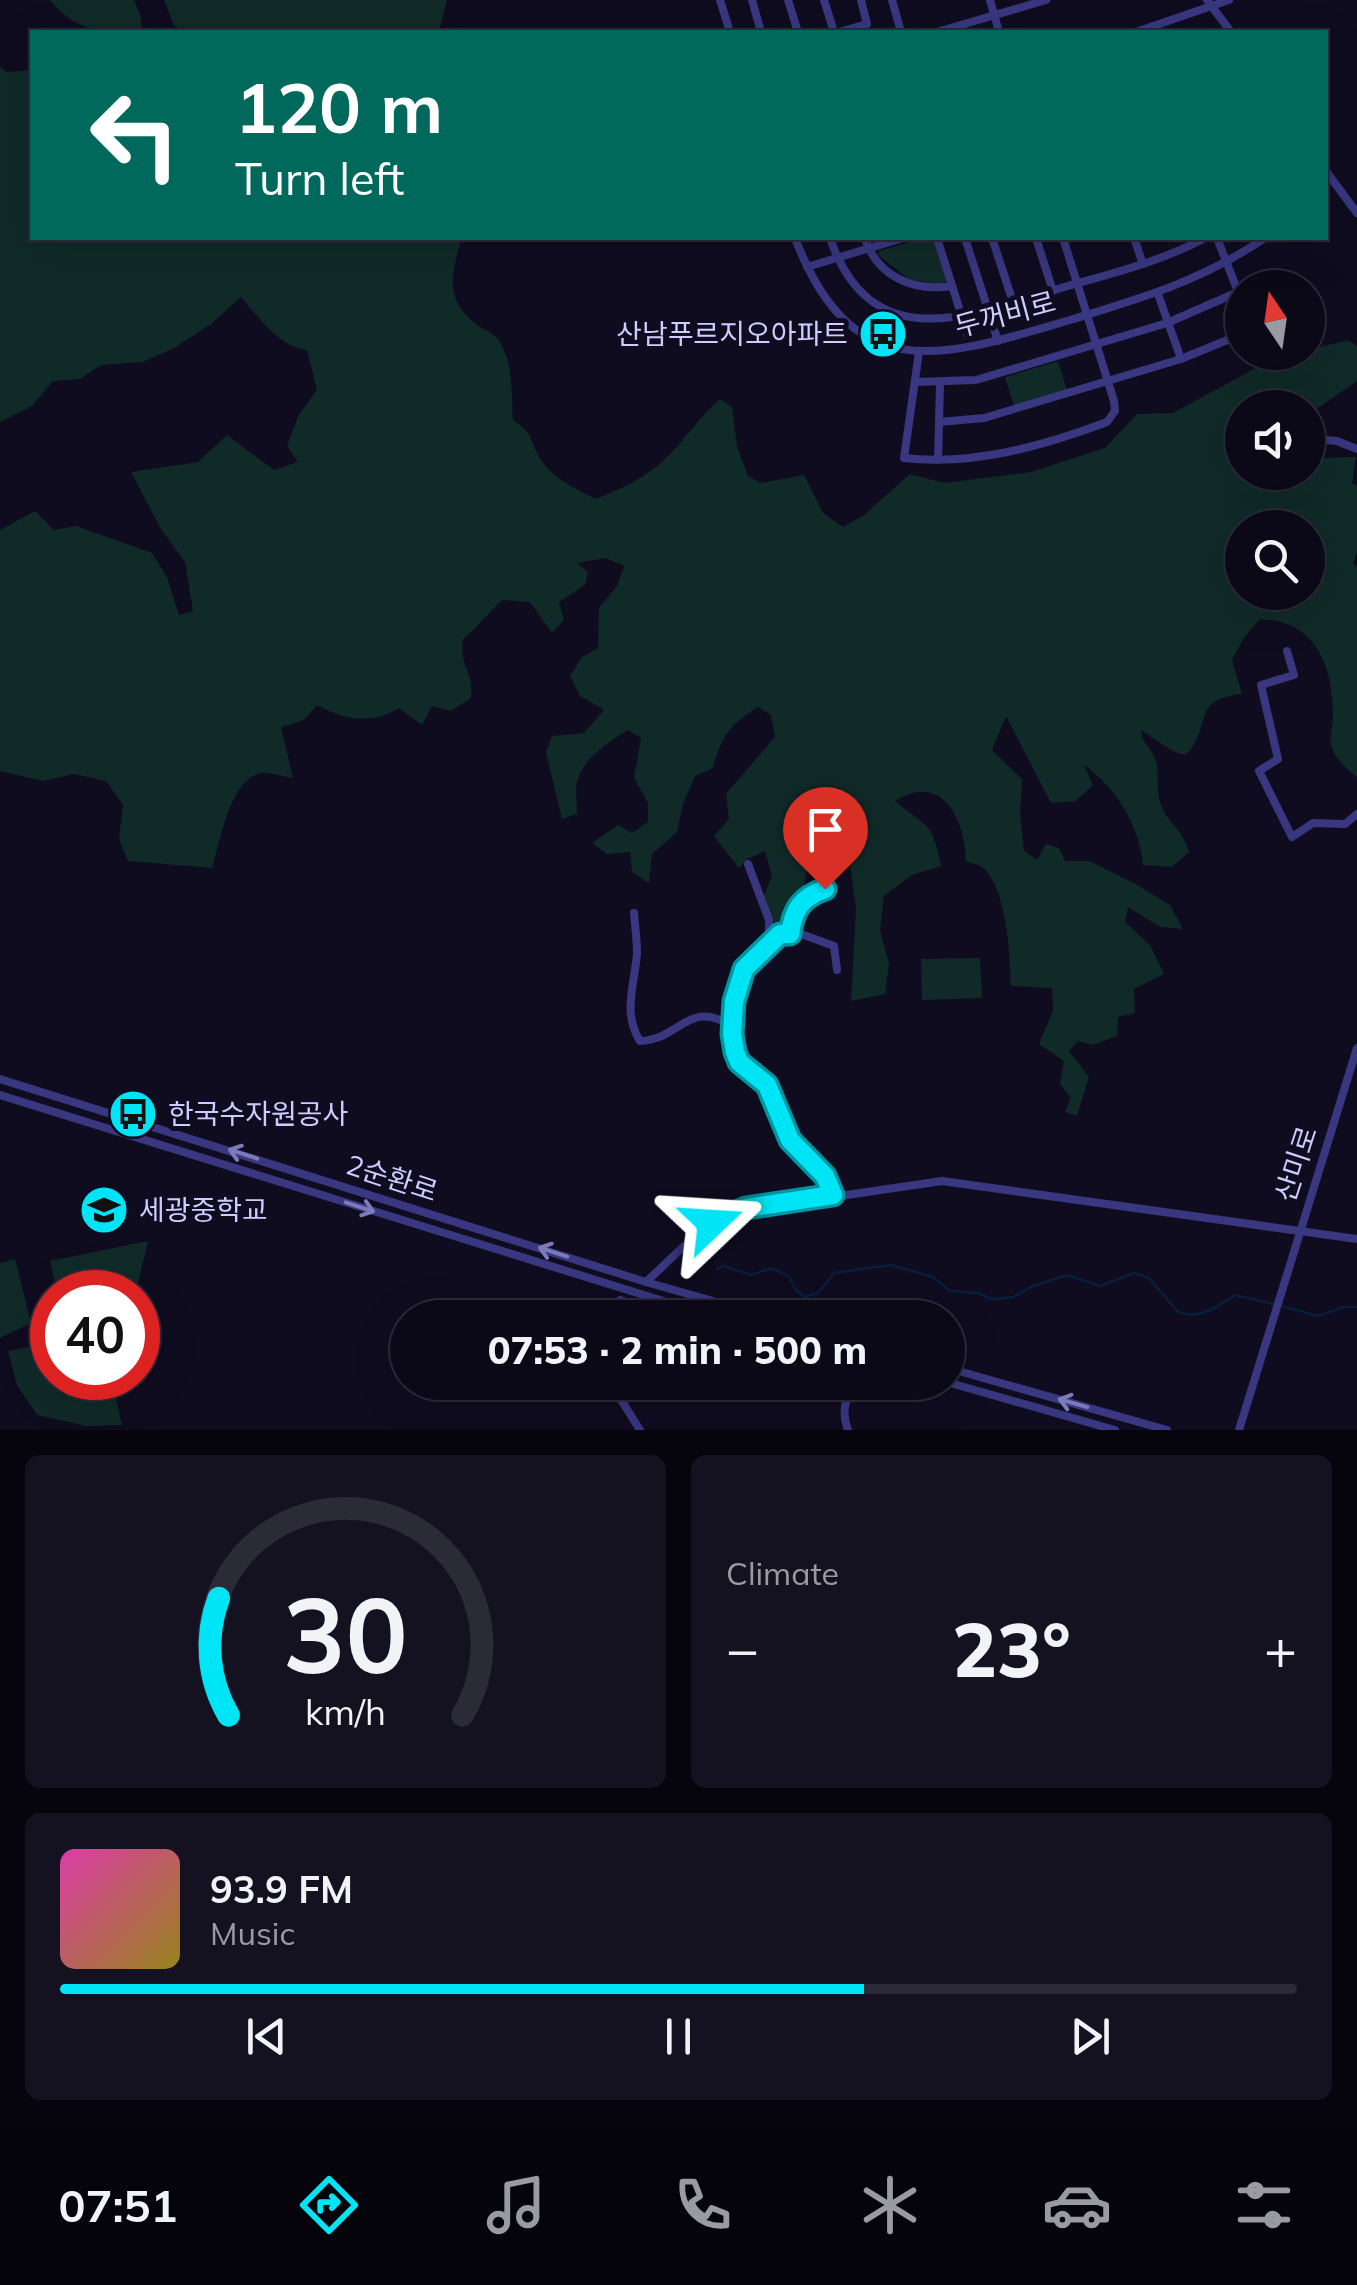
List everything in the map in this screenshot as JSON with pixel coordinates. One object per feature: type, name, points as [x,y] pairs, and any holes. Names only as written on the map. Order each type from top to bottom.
[{"type":"street","points":[[720,0],[729,30]]},
{"type":"street","points":[[752,0],[761,30]]},
{"type":"street","points":[[788,0],[797,30]]},
{"type":"street","points":[[824,0],[835,30]]},
{"type":"street","points":[[844,30],[868,24],[860,0]]},
{"type":"street","points":[[892,0],[900,30]]},
{"type":"street","points":[[990,0],[998,30]]},
{"type":"street","points":[[944,30],[1046,0]]},
{"type":"street","points":[[1141,30],[1229,0]]},
{"type":"street","points":[[1210,4],[1230,30]]},
{"type":"street","points":[[1328,174],[1357,214]]},
{"type":"street","points":[[1328,194],[1338,187]]},
{"type":"street","name":"두꺼비로","points":[[796,240],[825,300],[842,318],[881,342],[919,352],[957,352],[1158,294],[1228,262],[1261,240]]},
{"type":"street","points":[[831,240],[854,284],[890,312],[918,320],[962,317],[988,310],[1143,264],[1200,240]]},
{"type":"street","points":[[866,240],[882,267],[904,282],[929,288],[952,286]]},
{"type":"street","points":[[807,267],[894,240]]},
{"type":"street","points":[[938,240],[968,336]]},
{"type":"street","points":[[966,240],[998,341]]},
{"type":"street","points":[[993,240],[1013,302]]},
{"type":"street","points":[[1037,240],[1053,291]]},
{"type":"street","points":[[919,352],[904,458],[938,460],[1000,454],[1108,422],[1115,411],[1108,380],[1064,240]]},
{"type":"street","points":[[1135,240],[1143,264]]},
{"type":"street","points":[[1218,240],[1231,270]]},
{"type":"street","points":[[1158,294],[1181,359]]},
{"type":"street","points":[[914,382],[976,380],[1225,302]]},
{"type":"street","points":[[939,422],[984,418],[1009,411],[1181,359],[1225,341]]},
{"type":"street","points":[[938,460],[940,384]]},
{"type":"street","points":[[1325,439],[1357,449]]},
{"type":"street","points":[[1287,651],[1294,674],[1261,685],[1278,760],[1260,771],[1292,836],[1313,823],[1346,824],[1357,814]]},
{"type":"street","points":[[748,864],[769,920],[770,944]]},
{"type":"street","points":[[790,934],[796,909],[811,894],[830,886],[831,873]]},
{"type":"street","points":[[634,912],[636,954],[630,1001],[636,1036],[645,1041],[658,1037],[698,1015],[709,1015],[732,1026]]},
{"type":"street","points":[[833,1195],[825,1176],[790,1140],[767,1085],[739,1062],[732,1026],[734,1001],[744,969],[780,934],[834,946],[837,970]]},
{"type":"street","name":"산미로","points":[[1239,1430],[1357,1048]]},
{"type":"street","name":"2순환로","points":[[0,1078],[709,1300]]},
{"type":"street","name":"2순환로","points":[[0,1094],[655,1300]]},
{"type":"street","points":[[646,1282],[679,1248],[728,1215],[746,1208],[921,1183],[954,1182],[1357,1240]]},
{"type":"street","points":[[965,1373],[1167,1430]]},
{"type":"street","points":[[965,1387],[1113,1430]]},
{"type":"street","points":[[621,1400],[640,1430]]},
{"type":"street","points":[[846,1400],[843,1418],[848,1430]]},
{"type":"green space","points":[[50,0],[134,0],[142,29],[147,30],[99,30],[61,12]]},
{"type":"green space","points":[[164,0],[447,0],[440,30],[181,30],[174,26]]},
{"type":"green space","points":[[0,67],[6,72],[30,70],[30,240],[461,240],[453,273],[454,294],[465,314],[500,342],[508,361],[513,420],[530,435],[541,460],[552,472],[596,499],[657,466],[720,399],[732,407],[737,447],[748,476],[761,483],[804,475],[823,513],[843,527],[864,515],[910,474],[944,483],[1031,472],[1105,448],[1137,414],[1173,413],[1252,370],[1325,370],[1325,346],[1348,340],[1357,346],[1357,381],[1325,403],[1325,390],[1225,390],[1225,490],[1325,490],[1325,458],[1356,457],[1352,483],[1357,486],[1357,552],[1353,564],[1357,567],[1357,777],[1339,761],[1331,744],[1330,681],[1318,650],[1295,628],[1280,622],[1260,619],[1244,638],[1232,660],[1242,694],[1226,697],[1208,708],[1186,755],[1174,752],[1141,730],[1156,763],[1161,805],[1189,852],[1172,867],[1143,865],[1137,836],[1124,809],[1084,765],[1093,785],[1076,801],[1051,803],[1006,716],[992,750],[1022,779],[1024,851],[1037,860],[1046,844],[1059,848],[1065,861],[1089,861],[1170,905],[1183,929],[1160,927],[1128,907],[1125,922],[1150,945],[1164,974],[1134,989],[1135,1013],[1118,1017],[1117,1036],[1093,1045],[1078,1041],[1069,1051],[1089,1077],[1077,1116],[1065,1112],[1071,1098],[1060,1084],[1064,1061],[1039,1044],[1053,1011],[1052,988],[1011,986],[1006,923],[997,890],[982,867],[966,862],[956,816],[938,796],[912,793],[895,801],[931,833],[941,866],[912,875],[884,896],[880,930],[889,964],[885,994],[851,1001],[856,908],[847,844],[831,826],[816,831],[802,893],[775,925],[763,898],[772,876],[765,851],[747,859],[739,868],[714,836],[729,819],[726,794],[775,737],[771,715],[758,707],[741,719],[724,739],[713,768],[695,776],[677,832],[652,854],[649,883],[632,872],[630,852],[607,854],[592,843],[618,825],[632,833],[648,822],[648,803],[634,778],[641,738],[628,730],[591,758],[577,782],[577,814],[562,819],[546,752],[552,736],[584,733],[604,710],[580,696],[570,676],[582,657],[598,648],[599,608],[617,586],[624,566],[606,558],[577,563],[588,572],[585,585],[559,602],[564,620],[552,633],[530,602],[502,600],[463,639],[471,698],[451,711],[432,706],[422,725],[399,708],[379,717],[358,718],[317,705],[304,720],[281,727],[293,778],[261,773],[241,787],[228,813],[212,868],[128,861],[119,839],[123,805],[106,781],[74,774],[43,781],[0,771],[0,530],[35,511],[54,530],[76,526],[152,553],[167,577],[179,615],[193,611],[185,562],[161,529],[131,472],[198,462],[227,435],[274,470],[298,462],[287,446],[298,416],[317,390],[307,350],[279,337],[241,297],[211,324],[143,362],[101,365],[80,379],[53,381],[32,406],[0,422]]},
{"type":"green space","points":[[917,240],[936,240],[947,280],[940,285],[909,279],[878,255],[879,251]]},
{"type":"green space","points":[[1058,361],[1067,390],[1014,406],[1005,377]]},
{"type":"green space","points":[[980,958],[982,998],[922,1000],[921,959]]},
{"type":"green space","points":[[148,1241],[141,1270],[52,1270],[50,1261]]},
{"type":"green space","points":[[15,1259],[30,1323],[0,1338],[0,1263]]},
{"type":"green space","points":[[30,1346],[30,1400],[116,1400],[122,1425],[87,1426],[37,1415],[17,1385],[8,1351]]},
{"type":"waterway","points":[[717,1269],[724,1266],[751,1275],[772,1268],[789,1277],[805,1297],[818,1293],[834,1273],[891,1265],[933,1277],[950,1291],[978,1293],[992,1299],[1013,1297],[1067,1275],[1100,1286],[1134,1273],[1149,1278],[1178,1312],[1186,1314],[1208,1311],[1235,1295],[1274,1304]]},
{"type":"waterway","points":[[1282,1306],[1318,1316],[1357,1307]]},
{"type":"place","name":"산남푸르지오아파트","points":[[883,334]]},
{"type":"place","name":"한국수자원공사","points":[[133,1114]]},
{"type":"place","name":"세광중학교","points":[[104,1210]]},
{"type":"route","points":[[712,1223],[746,1208],[833,1195],[825,1176],[796,1150],[767,1085],[739,1062],[732,1034],[734,1001],[744,969],[780,934],[790,934],[792,918],[802,901],[825,889]]}]
